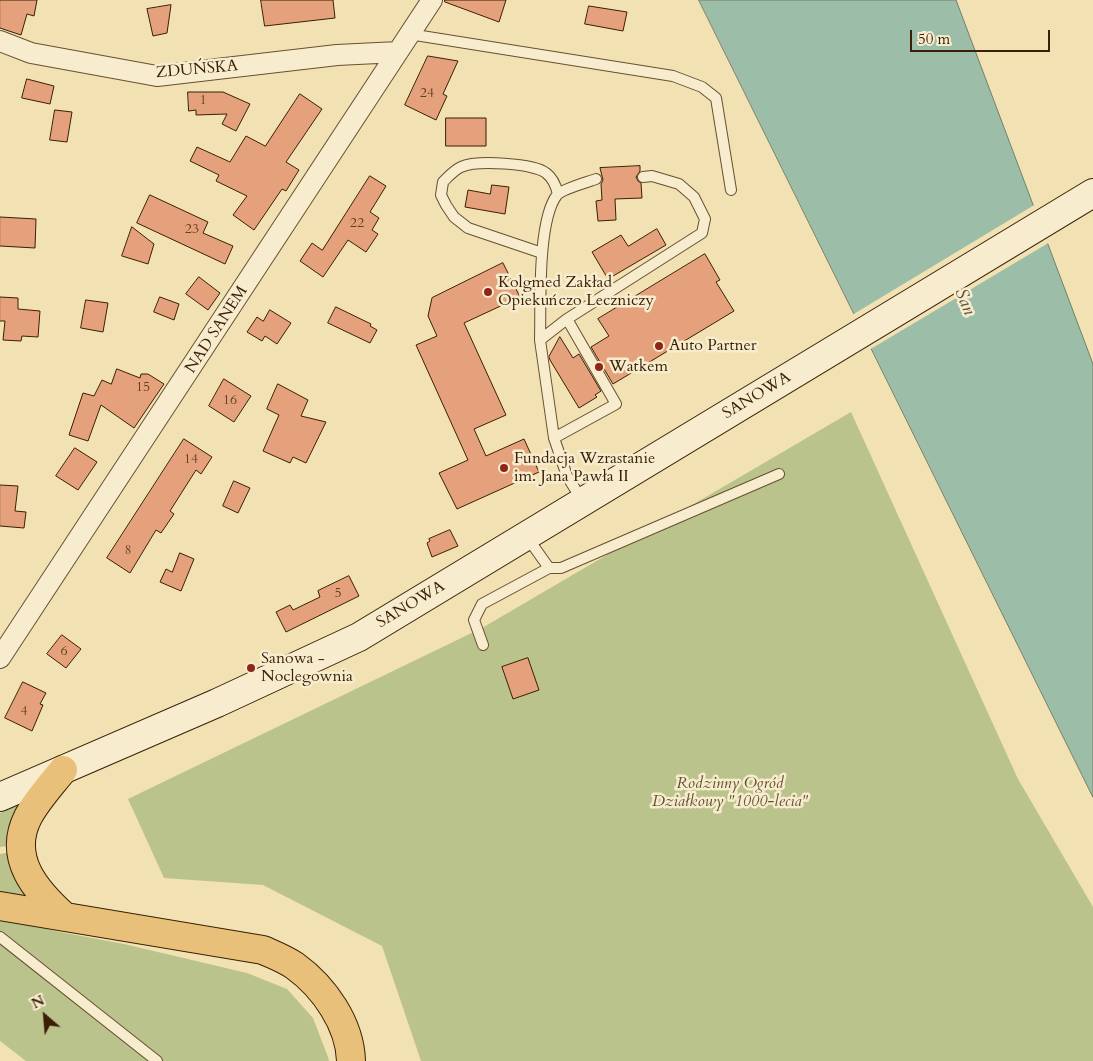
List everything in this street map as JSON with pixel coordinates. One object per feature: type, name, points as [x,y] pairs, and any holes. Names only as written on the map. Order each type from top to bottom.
[{"type":"main road","name":"SANOWA","points":[[0,797],[217,703],[359,637],[1093,193]]},
{"type":"main road","points":[[63,770],[27,818],[23,830],[22,846],[25,868],[34,885],[46,900],[65,917]]},
{"type":"main road","points":[[0,906],[264,950],[294,966],[320,988],[340,1018],[351,1061]]},
{"type":"street","name":"NAD SANEM","points":[[0,658],[432,0]]},
{"type":"street","name":"ZDUŃSKA","points":[[0,41],[31,53],[157,76],[337,55],[398,52]]},
{"type":"lane","points":[[409,34],[672,76],[702,87],[716,98],[731,190]]},
{"type":"lane","points":[[542,252],[468,228],[454,217],[446,205],[441,195],[442,182],[461,166],[484,164],[530,166],[546,173],[555,184],[558,194]]},
{"type":"lane","points":[[540,340],[567,319],[702,233],[705,220],[694,197],[679,184],[652,176],[643,177]]},
{"type":"lane","points":[[582,501],[567,476],[554,438],[540,340],[542,252],[548,212],[558,194],[596,179]]},
{"type":"lane","points":[[554,438],[616,404],[567,319]]},
{"type":"lane","points":[[482,645],[474,620],[482,604],[549,568],[561,568],[779,474]]},
{"type":"lane","points":[[526,535],[549,568]]},
{"type":"lane","points":[[0,937],[157,1061]]},
{"type":"green space","name":"Rodzinny Ogród Działkowy \"1000-lecia\"","points":[[851,412],[1018,779],[1093,907],[1093,1061],[421,1061],[382,946],[263,885],[164,878],[128,799],[482,628]]},
{"type":"green space","points":[[30,798],[7,846],[0,847],[0,813]]},
{"type":"green space","points":[[17,851],[38,901],[0,894],[0,854]]},
{"type":"green space","points":[[0,918],[124,944],[247,973],[287,989],[313,1018],[329,1061],[26,1061],[0,1041]]},
{"type":"water","name":"San","points":[[699,0],[956,0],[1093,364],[1093,797]]},
{"type":"pier","points":[[1036,204],[1050,242],[869,350],[852,315]]},
{"type":"building","points":[[0,0],[37,0],[34,16],[27,14],[21,35],[0,28]]},
{"type":"building","points":[[261,0],[333,0],[335,18],[265,26]]},
{"type":"building","points":[[445,0],[506,0],[499,22],[445,2]]},
{"type":"building","points":[[171,5],[167,33],[153,36],[147,9]]},
{"type":"building","points":[[589,6],[627,12],[623,31],[585,24]]},
{"type":"building","points":[[428,56],[458,61],[443,94],[447,96],[436,120],[405,105]]},
{"type":"building","points":[[27,79],[54,86],[50,104],[22,98]]},
{"type":"building","points":[[188,92],[223,92],[250,104],[236,131],[222,124],[227,114],[196,115],[196,110],[189,111]]},
{"type":"building","points":[[300,94],[322,109],[286,162],[299,170],[286,191],[282,189],[254,230],[233,215],[247,196],[216,181],[219,175],[190,161],[197,147],[230,162],[246,136],[265,146]]},
{"type":"building","points":[[55,110],[72,112],[67,142],[50,140]]},
{"type":"building","points":[[446,118],[486,118],[486,146],[446,146]]},
{"type":"building","points":[[640,166],[640,171],[636,177],[641,183],[642,198],[615,199],[616,220],[598,221],[596,201],[602,200],[601,184],[603,180],[600,168]]},
{"type":"building","points":[[370,176],[386,186],[370,212],[379,218],[372,230],[378,234],[366,252],[348,240],[323,277],[300,261],[312,243],[322,250]]},
{"type":"building","points":[[492,185],[509,187],[505,214],[465,207],[468,190],[490,194]]},
{"type":"building","points":[[150,195],[208,222],[203,233],[233,246],[225,264],[137,223]]},
{"type":"building","points":[[0,217],[36,219],[35,248],[0,246]]},
{"type":"building","points":[[132,227],[154,244],[148,264],[122,256]]},
{"type":"building","points":[[657,229],[666,245],[608,279],[592,252],[621,235],[628,246]]},
{"type":"building","points":[[705,254],[720,280],[716,282],[734,311],[613,384],[591,347],[609,336],[598,319]]},
{"type":"building","points":[[503,263],[520,297],[464,323],[506,415],[474,429],[486,456],[524,439],[539,472],[457,509],[439,473],[468,460],[416,345],[437,336],[428,316],[432,298]]},
{"type":"building","points":[[199,277],[220,293],[208,310],[186,294]]},
{"type":"building","points":[[0,297],[18,298],[18,309],[40,311],[38,337],[22,336],[21,341],[3,340],[5,321],[0,321]]},
{"type":"building","points":[[160,297],[179,304],[174,320],[154,312]]},
{"type":"building","points":[[86,300],[108,303],[103,332],[81,328]]},
{"type":"building","points":[[336,307],[371,324],[370,326],[377,330],[370,343],[328,323]]},
{"type":"building","points":[[270,310],[291,323],[277,344],[265,336],[262,341],[247,332],[257,317],[263,321]]},
{"type":"building","points":[[560,337],[573,358],[579,354],[601,391],[595,395],[597,397],[579,408],[549,357]]},
{"type":"building","points":[[117,369],[140,378],[141,374],[148,374],[164,384],[134,428],[101,405],[88,441],[69,435],[83,393],[94,396],[102,380],[111,384]]},
{"type":"building","points":[[224,379],[251,396],[234,422],[209,406]]},
{"type":"building","points":[[278,384],[308,400],[301,416],[326,422],[306,463],[293,457],[290,463],[263,451],[279,415],[267,409]]},
{"type":"building","points":[[184,439],[212,457],[201,474],[196,470],[170,511],[174,514],[161,533],[156,530],[130,573],[107,558]]},
{"type":"building","points":[[75,448],[97,462],[78,490],[56,476]]},
{"type":"building","points":[[234,481],[250,488],[238,513],[223,506]]},
{"type":"building","points":[[0,485],[18,486],[15,511],[26,512],[24,528],[0,526]]},
{"type":"building","points":[[450,530],[458,546],[432,557],[427,543],[430,541],[429,539]]},
{"type":"building","points":[[180,553],[194,559],[181,591],[160,582],[166,569],[172,572]]},
{"type":"building","points":[[349,576],[359,596],[286,632],[276,612],[290,605],[293,610],[320,597],[318,591]]},
{"type":"building","points":[[62,635],[81,649],[66,668],[47,654]]},
{"type":"building","points":[[528,658],[539,690],[513,699],[502,667]]},
{"type":"building","points":[[23,682],[46,693],[40,704],[43,705],[32,731],[5,718]]},
{"type":"place","name":"Kolgmed Zakład Opiekuńczo Leczniczy","points":[[488,292]]},
{"type":"place","name":"Auto Partner","points":[[659,346]]},
{"type":"place","name":"Watkem","points":[[599,367]]},
{"type":"place","name":"Fundacja Wzrastanie im. Jana Pawła II","points":[[504,468]]},
{"type":"place","name":"Sanowa - Noclegownia","points":[[251,668]]}]
